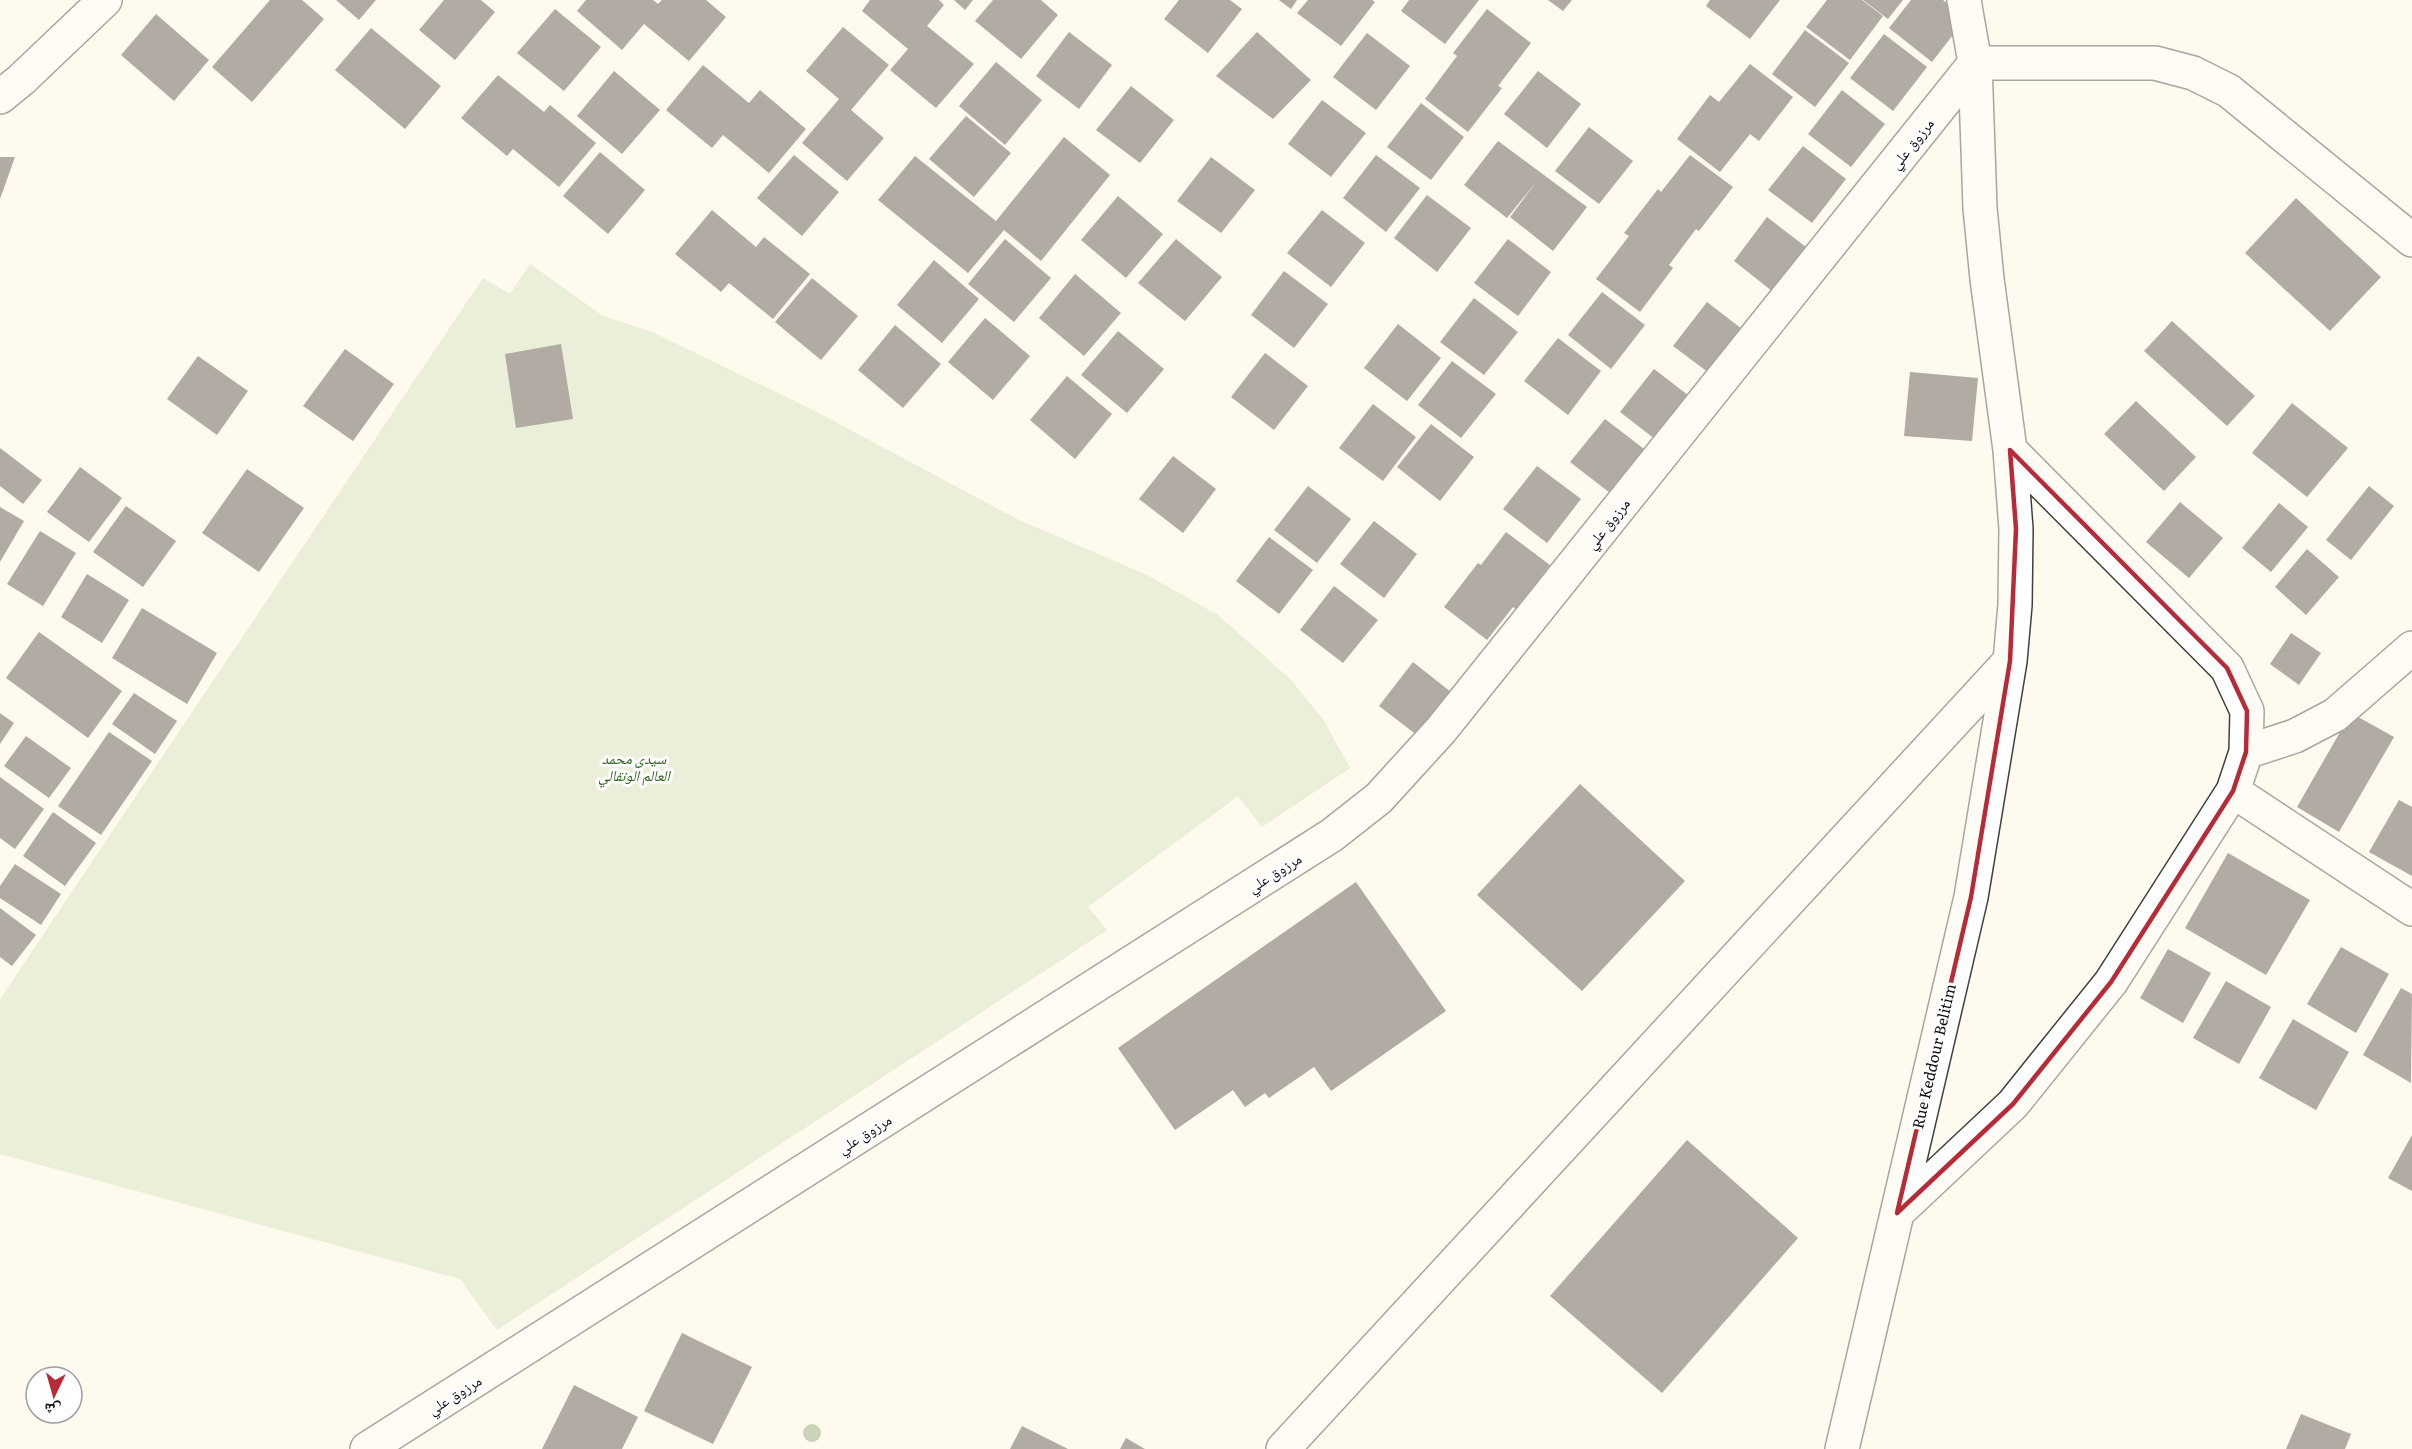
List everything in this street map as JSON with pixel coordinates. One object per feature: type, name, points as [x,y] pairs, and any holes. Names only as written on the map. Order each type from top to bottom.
[{"type":"street","points":[[0,97],[105,0]]},
{"type":"street","name":"Rue Keddour Belitim","points":[[1842,1449],[1971,897],[2010,661],[2015,605],[2016,529],[2010,450],[1987,279],[1980,208],[1975,63],[1964,0]]},
{"type":"street","points":[[1975,63],[2155,63],[2193,73],[2229,92],[2412,240]]},
{"type":"street","name":"مرزوق علي","points":[[367,1449],[1332,835],[1379,798],[1441,730],[1975,63]]},
{"type":"street","points":[[1897,1213],[2013,1104],[2111,982],[2233,791],[2246,752],[2247,711],[2227,668],[2010,450]]},
{"type":"street","points":[[2246,752],[2295,736],[2335,715],[2412,648]]},
{"type":"street","points":[[1283,1449],[2010,661]]},
{"type":"street","points":[[2233,791],[2412,909]]},
{"type":"highlighted area","points":[[2010,450],[2227,668],[2247,711],[2246,752],[2233,791],[2111,982],[2013,1104],[1897,1213],[1971,897],[2010,661],[2016,529]]},
{"type":"green space","name":"سيدي محمد العالم الونقالي","points":[[530,264],[603,316],[652,332],[813,410],[1017,519],[1147,575],[1218,615],[1290,679],[1323,719],[1350,768],[1262,827],[1238,796],[1088,907],[1107,930],[497,1330],[460,1279],[0,1154],[0,999],[483,278],[510,294]]},
{"type":"building","points":[[270,0],[302,0],[324,19],[252,102],[212,67]]},
{"type":"building","points":[[336,0],[376,0],[359,20]]},
{"type":"building","points":[[444,0],[481,0],[495,12],[455,60],[419,30]]},
{"type":"building","points":[[586,0],[653,0],[658,4],[662,0],[706,0],[726,17],[689,61],[644,24],[622,50],[577,11]]},
{"type":"building","points":[[870,0],[939,0],[944,5],[927,26],[974,64],[936,108],[890,70],[908,49],[862,11]]},
{"type":"building","points":[[954,0],[973,0],[965,10]]},
{"type":"building","points":[[993,0],[1041,0],[1058,15],[1021,59],[975,21]]},
{"type":"building","points":[[1179,0],[1230,0],[1242,9],[1208,53],[1164,19]]},
{"type":"building","points":[[1279,0],[1297,0],[1291,9]]},
{"type":"building","points":[[1308,0],[1372,0],[1375,2],[1341,46],[1297,13]]},
{"type":"building","points":[[1409,0],[1479,0],[1445,44],[1401,11]]},
{"type":"building","points":[[1548,0],[1572,0],[1563,11]]},
{"type":"building","points":[[1710,0],[1780,0],[1750,39],[1706,6]]},
{"type":"building","points":[[1827,0],[1862,0],[1883,16],[1850,60],[1806,27]]},
{"type":"building","points":[[1863,0],[1903,0],[1888,19]]},
{"type":"building","points":[[1911,0],[1943,0],[1966,18],[1932,62],[1889,28]]},
{"type":"building","points":[[555,9],[601,47],[564,91],[517,53]]},
{"type":"building","points":[[1487,9],[1531,43],[1498,86],[1502,88],[1468,132],[1425,99],[1457,56],[1453,53]]},
{"type":"building","points":[[156,14],[209,60],[174,101],[121,55]]},
{"type":"building","points":[[843,27],[889,65],[851,110],[884,138],[847,181],[802,143],[839,99],[806,71]]},
{"type":"building","points":[[371,28],[441,86],[405,129],[335,70]]},
{"type":"building","points":[[1805,30],[1849,63],[1815,107],[1772,74]]},
{"type":"building","points":[[1069,32],[1112,65],[1079,109],[1036,76]]},
{"type":"building","points":[[1257,32],[1311,80],[1273,119],[1216,76]]},
{"type":"building","points":[[1367,33],[1410,66],[1376,110],[1333,77]]},
{"type":"building","points":[[1884,34],[1927,67],[1893,111],[1850,78]]},
{"type":"building","points":[[996,62],[1042,100],[1005,145],[959,106]]},
{"type":"building","points":[[1750,64],[1793,97],[1759,141],[1750,134],[1720,172],[1677,139],[1710,95],[1719,102]]},
{"type":"building","points":[[703,65],[749,103],[760,90],[806,129],[769,173],[723,135],[712,148],[666,110]]},
{"type":"building","points":[[614,71],[660,110],[622,154],[577,116]]},
{"type":"building","points":[[1538,71],[1581,104],[1547,148],[1504,114]]},
{"type":"building","points":[[498,75],[544,112],[550,105],[596,143],[559,187],[513,149],[507,156],[461,118]]},
{"type":"building","points":[[1131,86],[1174,120],[1140,163],[1096,130]]},
{"type":"building","points":[[1842,90],[1885,124],[1851,167],[1808,134]]},
{"type":"building","points":[[1322,100],[1366,133],[1331,177],[1288,144]]},
{"type":"building","points":[[1421,103],[1464,137],[1431,180],[1387,147]]},
{"type":"building","points":[[966,116],[1011,153],[974,197],[929,159]]},
{"type":"building","points":[[1589,127],[1633,161],[1599,204],[1555,171]]},
{"type":"building","points":[[1064,137],[1110,175],[1041,261],[1004,230],[968,273],[878,200],[915,156],[996,221]]},
{"type":"building","points":[[1498,141],[1587,207],[1553,251],[1510,217],[1537,181],[1507,218],[1464,185]]},
{"type":"building","points":[[1803,146],[1846,179],[1812,223],[1768,190]]},
{"type":"building","points":[[600,152],[645,190],[608,234],[563,196]]},
{"type":"building","points":[[794,155],[839,192],[802,236],[757,198]]},
{"type":"building","points":[[1376,155],[1420,188],[1386,232],[1343,198]]},
{"type":"building","points":[[1690,155],[1733,187],[1699,231],[1696,229],[1669,265],[1673,268],[1640,312],[1596,279],[1629,236],[1624,233],[1658,189],[1661,192]]},
{"type":"building","points":[[0,157],[15,157],[0,199]]},
{"type":"building","points":[[1211,157],[1255,190],[1221,233],[1177,201]]},
{"type":"building","points":[[1427,195],[1471,228],[1437,272],[1394,238]]},
{"type":"building","points":[[1118,196],[1163,234],[1126,278],[1081,240]]},
{"type":"building","points":[[2296,198],[2381,277],[2330,331],[2245,253]]},
{"type":"building","points":[[712,210],[756,247],[764,237],[810,274],[773,319],[729,283],[721,292],[675,254]]},
{"type":"building","points":[[1322,210],[1365,243],[1331,287],[1287,253]]},
{"type":"building","points":[[1767,217],[1811,251],[1777,295],[1734,261]]},
{"type":"building","points":[[1005,239],[1051,278],[1014,322],[968,284]]},
{"type":"building","points":[[1176,239],[1222,277],[1185,321],[1138,283]]},
{"type":"building","points":[[1508,239],[1551,272],[1518,316],[1474,283]]},
{"type":"building","points":[[934,260],[979,299],[942,343],[897,305]]},
{"type":"building","points":[[1284,271],[1328,304],[1294,348],[1251,315]]},
{"type":"building","points":[[1075,274],[1121,313],[1084,356],[1039,318]]},
{"type":"building","points":[[812,278],[858,316],[821,360],[775,322]]},
{"type":"building","points":[[1602,292],[1645,325],[1611,369],[1568,335]]},
{"type":"building","points":[[1474,298],[1518,332],[1484,375],[1440,342]]},
{"type":"building","points":[[1707,302],[1751,336],[1717,379],[1673,346]]},
{"type":"building","points":[[985,318],[1030,356],[993,400],[948,362]]},
{"type":"building","points":[[2172,321],[2255,396],[2227,426],[2144,351]]},
{"type":"building","points":[[1398,324],[1441,358],[1407,401],[1364,368]]},
{"type":"building","points":[[895,325],[941,364],[903,408],[858,370]]},
{"type":"building","points":[[1118,331],[1164,369],[1127,413],[1081,375]]},
{"type":"building","points":[[1558,338],[1601,371],[1568,415],[1524,381]]},
{"type":"building","points":[[561,344],[573,419],[516,428],[505,354]]},
{"type":"building","points":[[345,349],[394,384],[353,441],[303,406]]},
{"type":"building","points":[[1265,353],[1308,386],[1274,430],[1231,397]]},
{"type":"building","points":[[198,356],[248,391],[217,435],[167,399]]},
{"type":"building","points":[[1452,361],[1496,394],[1461,438],[1418,405]]},
{"type":"building","points":[[1654,369],[1697,402],[1664,446],[1620,412]]},
{"type":"building","points":[[1910,372],[1978,378],[1972,441],[1904,436]]},
{"type":"building","points":[[1067,376],[1112,414],[1075,459],[1030,420]]},
{"type":"building","points":[[2136,401],[2196,457],[2164,491],[2104,434]]},
{"type":"building","points":[[2292,403],[2348,448],[2307,497],[2252,453]]},
{"type":"building","points":[[1373,404],[1416,437],[1383,481],[1339,448]]},
{"type":"building","points":[[1605,419],[1648,452],[1614,496],[1570,462]]},
{"type":"building","points":[[1431,424],[1474,457],[1440,501],[1397,467]]},
{"type":"building","points":[[0,448],[42,480],[23,504],[0,486]]},
{"type":"building","points":[[1173,456],[1216,489],[1183,533],[1139,499]]},
{"type":"building","points":[[1537,466],[1581,499],[1547,543],[1503,509]]},
{"type":"building","points":[[80,467],[122,498],[89,542],[47,512]]},
{"type":"building","points":[[247,469],[304,508],[259,572],[202,533]]},
{"type":"building","points":[[1308,486],[1351,519],[1317,563],[1274,530]]},
{"type":"building","points":[[2369,486],[2394,506],[2351,560],[2326,540]]},
{"type":"building","points":[[2180,502],[2223,538],[2189,578],[2146,542]]},
{"type":"building","points":[[2279,503],[2308,527],[2271,572],[2242,548]]},
{"type":"building","points":[[126,506],[176,541],[143,587],[93,552]]},
{"type":"building","points":[[0,507],[24,521],[0,562]]},
{"type":"building","points":[[1374,521],[1417,554],[1384,598],[1340,564]]},
{"type":"building","points":[[40,531],[76,553],[43,606],[7,584]]},
{"type":"building","points":[[1506,532],[1550,565],[1516,609],[1513,607],[1487,640],[1444,607],[1478,563],[1481,565]]},
{"type":"building","points":[[1269,537],[1313,570],[1279,614],[1236,581]]},
{"type":"building","points":[[2307,549],[2339,577],[2306,615],[2275,587]]},
{"type":"building","points":[[87,574],[129,600],[102,643],[61,617]]},
{"type":"building","points":[[1334,586],[1378,620],[1343,663],[1300,630]]},
{"type":"building","points":[[142,608],[217,653],[187,704],[112,658]]},
{"type":"building","points":[[39,632],[122,691],[88,738],[6,678]]},
{"type":"building","points":[[2291,633],[2321,653],[2299,685],[2270,664]]},
{"type":"building","points":[[1413,662],[1456,696],[1422,739],[1379,706]]},
{"type":"building","points":[[134,693],[177,721],[155,754],[112,724]]},
{"type":"building","points":[[0,713],[14,723],[0,744]]},
{"type":"building","points":[[2351,713],[2394,737],[2339,832],[2297,807]]},
{"type":"building","points":[[109,732],[152,761],[101,835],[58,806]]},
{"type":"building","points":[[26,736],[71,768],[49,798],[4,766]]},
{"type":"building","points":[[0,777],[44,809],[15,849],[0,838]]},
{"type":"building","points":[[1580,784],[1685,881],[1582,991],[1477,895]]},
{"type":"building","points":[[2399,800],[2412,807],[2412,876],[2369,852]]},
{"type":"building","points":[[53,812],[96,843],[65,886],[23,856]]},
{"type":"building","points":[[2228,853],[2310,900],[2266,975],[2185,928]]},
{"type":"building","points":[[15,864],[61,894],[41,925],[0,898],[0,886]]},
{"type":"building","points":[[1356,882],[1446,1011],[1331,1091],[1314,1067],[1269,1098],[1265,1093],[1245,1107],[1233,1090],[1175,1130],[1118,1048]]},
{"type":"building","points":[[0,908],[36,935],[12,966],[0,957]]},
{"type":"building","points":[[2341,947],[2389,974],[2356,1033],[2307,1004]]},
{"type":"building","points":[[2168,949],[2211,973],[2183,1023],[2140,998]]},
{"type":"building","points":[[2226,981],[2271,1007],[2239,1064],[2193,1038]]},
{"type":"building","points":[[2401,988],[2412,994],[2411,1083],[2363,1055]]},
{"type":"building","points":[[2293,1019],[2349,1052],[2316,1110],[2259,1078]]},
{"type":"building","points":[[2412,1135],[2412,1191],[2388,1178]]},
{"type":"building","points":[[1687,1140],[1798,1238],[1662,1393],[1550,1296]]},
{"type":"building","points":[[682,1333],[752,1367],[713,1444],[644,1411]]},
{"type":"building","points":[[574,1385],[638,1417],[622,1449],[542,1449]]},
{"type":"building","points":[[2301,1414],[2351,1434],[2345,1449],[2286,1449]]},
{"type":"building","points":[[1022,1426],[1068,1449],[1010,1449]]},
{"type":"building","points":[[1126,1438],[1145,1449],[1120,1449]]}]
